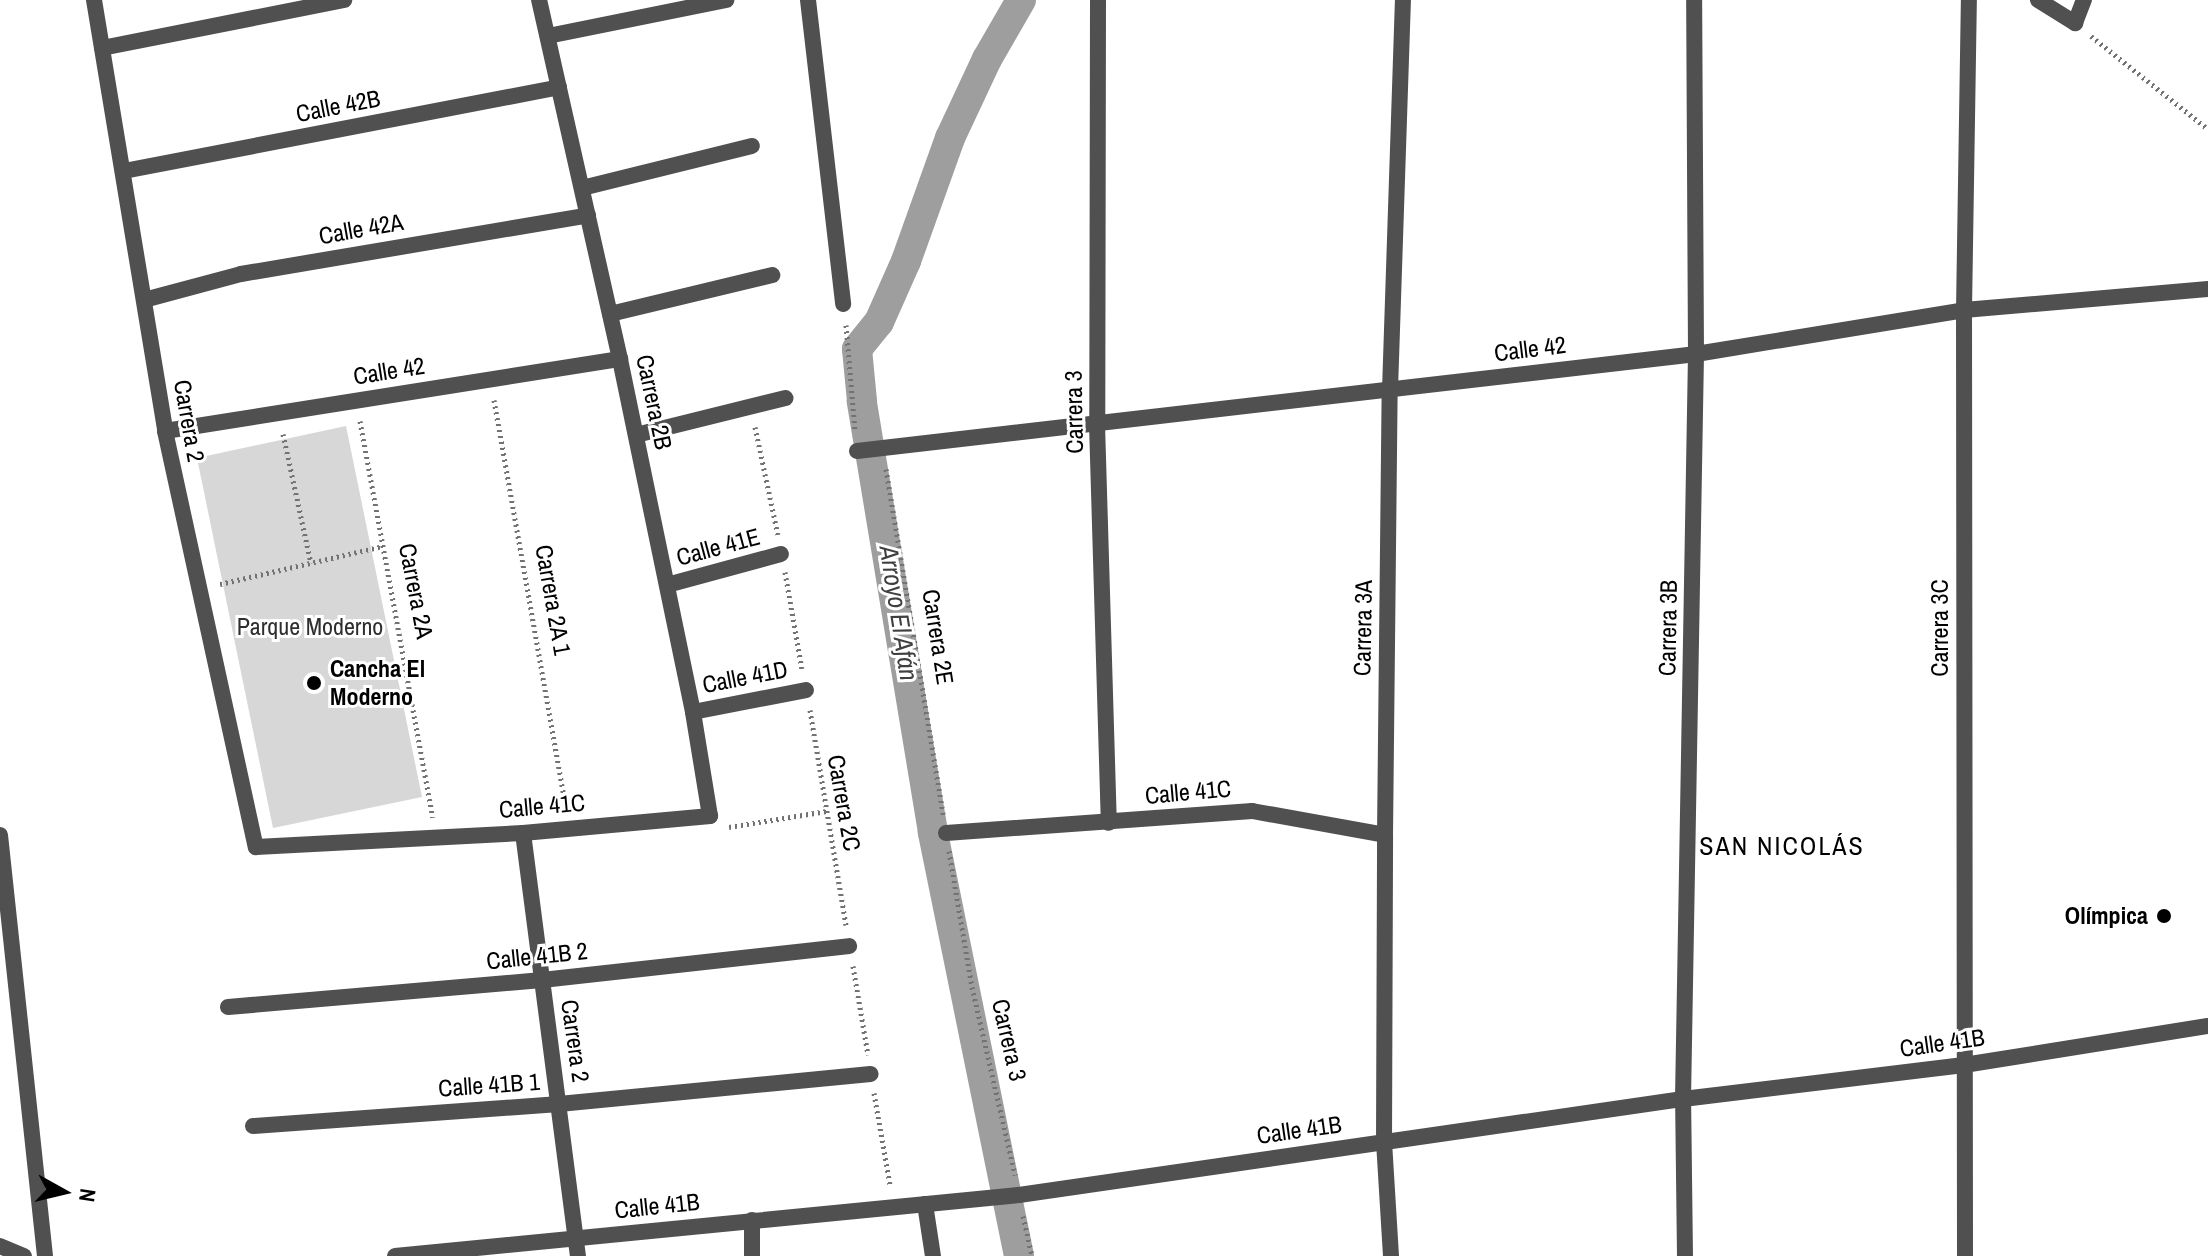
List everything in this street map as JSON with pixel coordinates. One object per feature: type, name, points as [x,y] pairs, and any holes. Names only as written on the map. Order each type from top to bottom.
[{"type":"street","name":"Carrera 2","points":[[94,0],[165,431],[256,847]]},
{"type":"street","points":[[102,48],[344,0]]},
{"type":"street","name":"Carrera 2B","points":[[539,0],[636,435],[693,712],[710,816]]},
{"type":"street","points":[[548,36],[726,0]]},
{"type":"street","points":[[808,0],[843,304]]},
{"type":"street","name":"Carrera 3","points":[[1098,0],[1097,424],[1109,823]]},
{"type":"street","name":"Carrera 3A","points":[[1391,1256],[1384,1142],[1385,835],[1390,390],[1403,0]]},
{"type":"street","name":"Carrera 3B","points":[[1685,1256],[1683,1099],[1696,354],[1694,0]]},
{"type":"street","name":"Carrera 3C","points":[[1965,1256],[1964,310],[1969,0]]},
{"type":"street","points":[[2038,0],[2075,23],[2084,0]]},
{"type":"street","name":"Calle 42B","points":[[124,171],[559,87]]},
{"type":"street","points":[[582,188],[752,146]]},
{"type":"street","name":"Calle 42A","points":[[144,300],[241,274],[588,215]]},
{"type":"street","points":[[610,314],[772,275]]},
{"type":"street","name":"Calle 42","points":[[857,451],[1696,354],[1964,310],[2208,289]]},
{"type":"street","name":"Calle 42","points":[[165,431],[620,359]]},
{"type":"street","points":[[636,435],[785,398]]},
{"type":"street","name":"Calle 41E","points":[[667,585],[781,554]]},
{"type":"street","name":"Calle 41D","points":[[693,712],[806,690]]},
{"type":"street","name":"Calle 41C","points":[[946,833],[1252,811],[1385,835]]},
{"type":"street","name":"Calle 41C","points":[[256,847],[523,833],[710,816]]},
{"type":"street","name":"Carrera 2","points":[[523,833],[578,1256]]},
{"type":"street","points":[[0,835],[45,1256]]},
{"type":"street","name":"Calle 41B 2","points":[[228,1007],[542,980],[849,946]]},
{"type":"street","name":"Calle 41B","points":[[395,1256],[1019,1195],[1683,1099],[1964,1065],[2208,1026]]},
{"type":"street","name":"Calle 41B 1","points":[[253,1126],[559,1104],[871,1074]]},
{"type":"street","points":[[925,1204],[933,1256]]},
{"type":"street","points":[[752,1220],[752,1256]]},
{"type":"street","points":[[0,1246],[24,1256]]},
{"type":"path","points":[[2075,23],[2208,129]]},
{"type":"path","points":[[847,341],[857,451]]},
{"type":"path","name":"Carrera 2A 1","points":[[490,379],[569,828]]},
{"type":"path","name":"Carrera 2A","points":[[356,401],[437,838]]},
{"type":"path","name":"Carrera 2C","points":[[751,407],[806,690],[894,1207]]},
{"type":"path","points":[[279,413],[311,563]]},
{"type":"path","name":"Carrera 2E","points":[[882,448],[946,833]]},
{"type":"path","points":[[199,589],[383,546]]},
{"type":"path","points":[[710,816],[725,828],[827,811]]},
{"type":"path","name":"Carrera 3","points":[[946,833],[972,987],[1032,1256]]},
{"type":"green space","name":"Parque Moderno","points":[[346,426],[422,797],[273,828],[197,458]]},
{"type":"waterway","name":"Arroyo El Afán","points":[[1019,1256],[933,832],[862,401],[857,349],[879,322],[906,261],[950,138],[987,59],[1021,0]]},
{"type":"place","name":"Cancha El Moderno","points":[[314,683]]},
{"type":"place","name":"Olímpica","points":[[2164,916]]},
{"type":"district","name":"SAN NICOLÁS","points":[[1782,846]]}]
